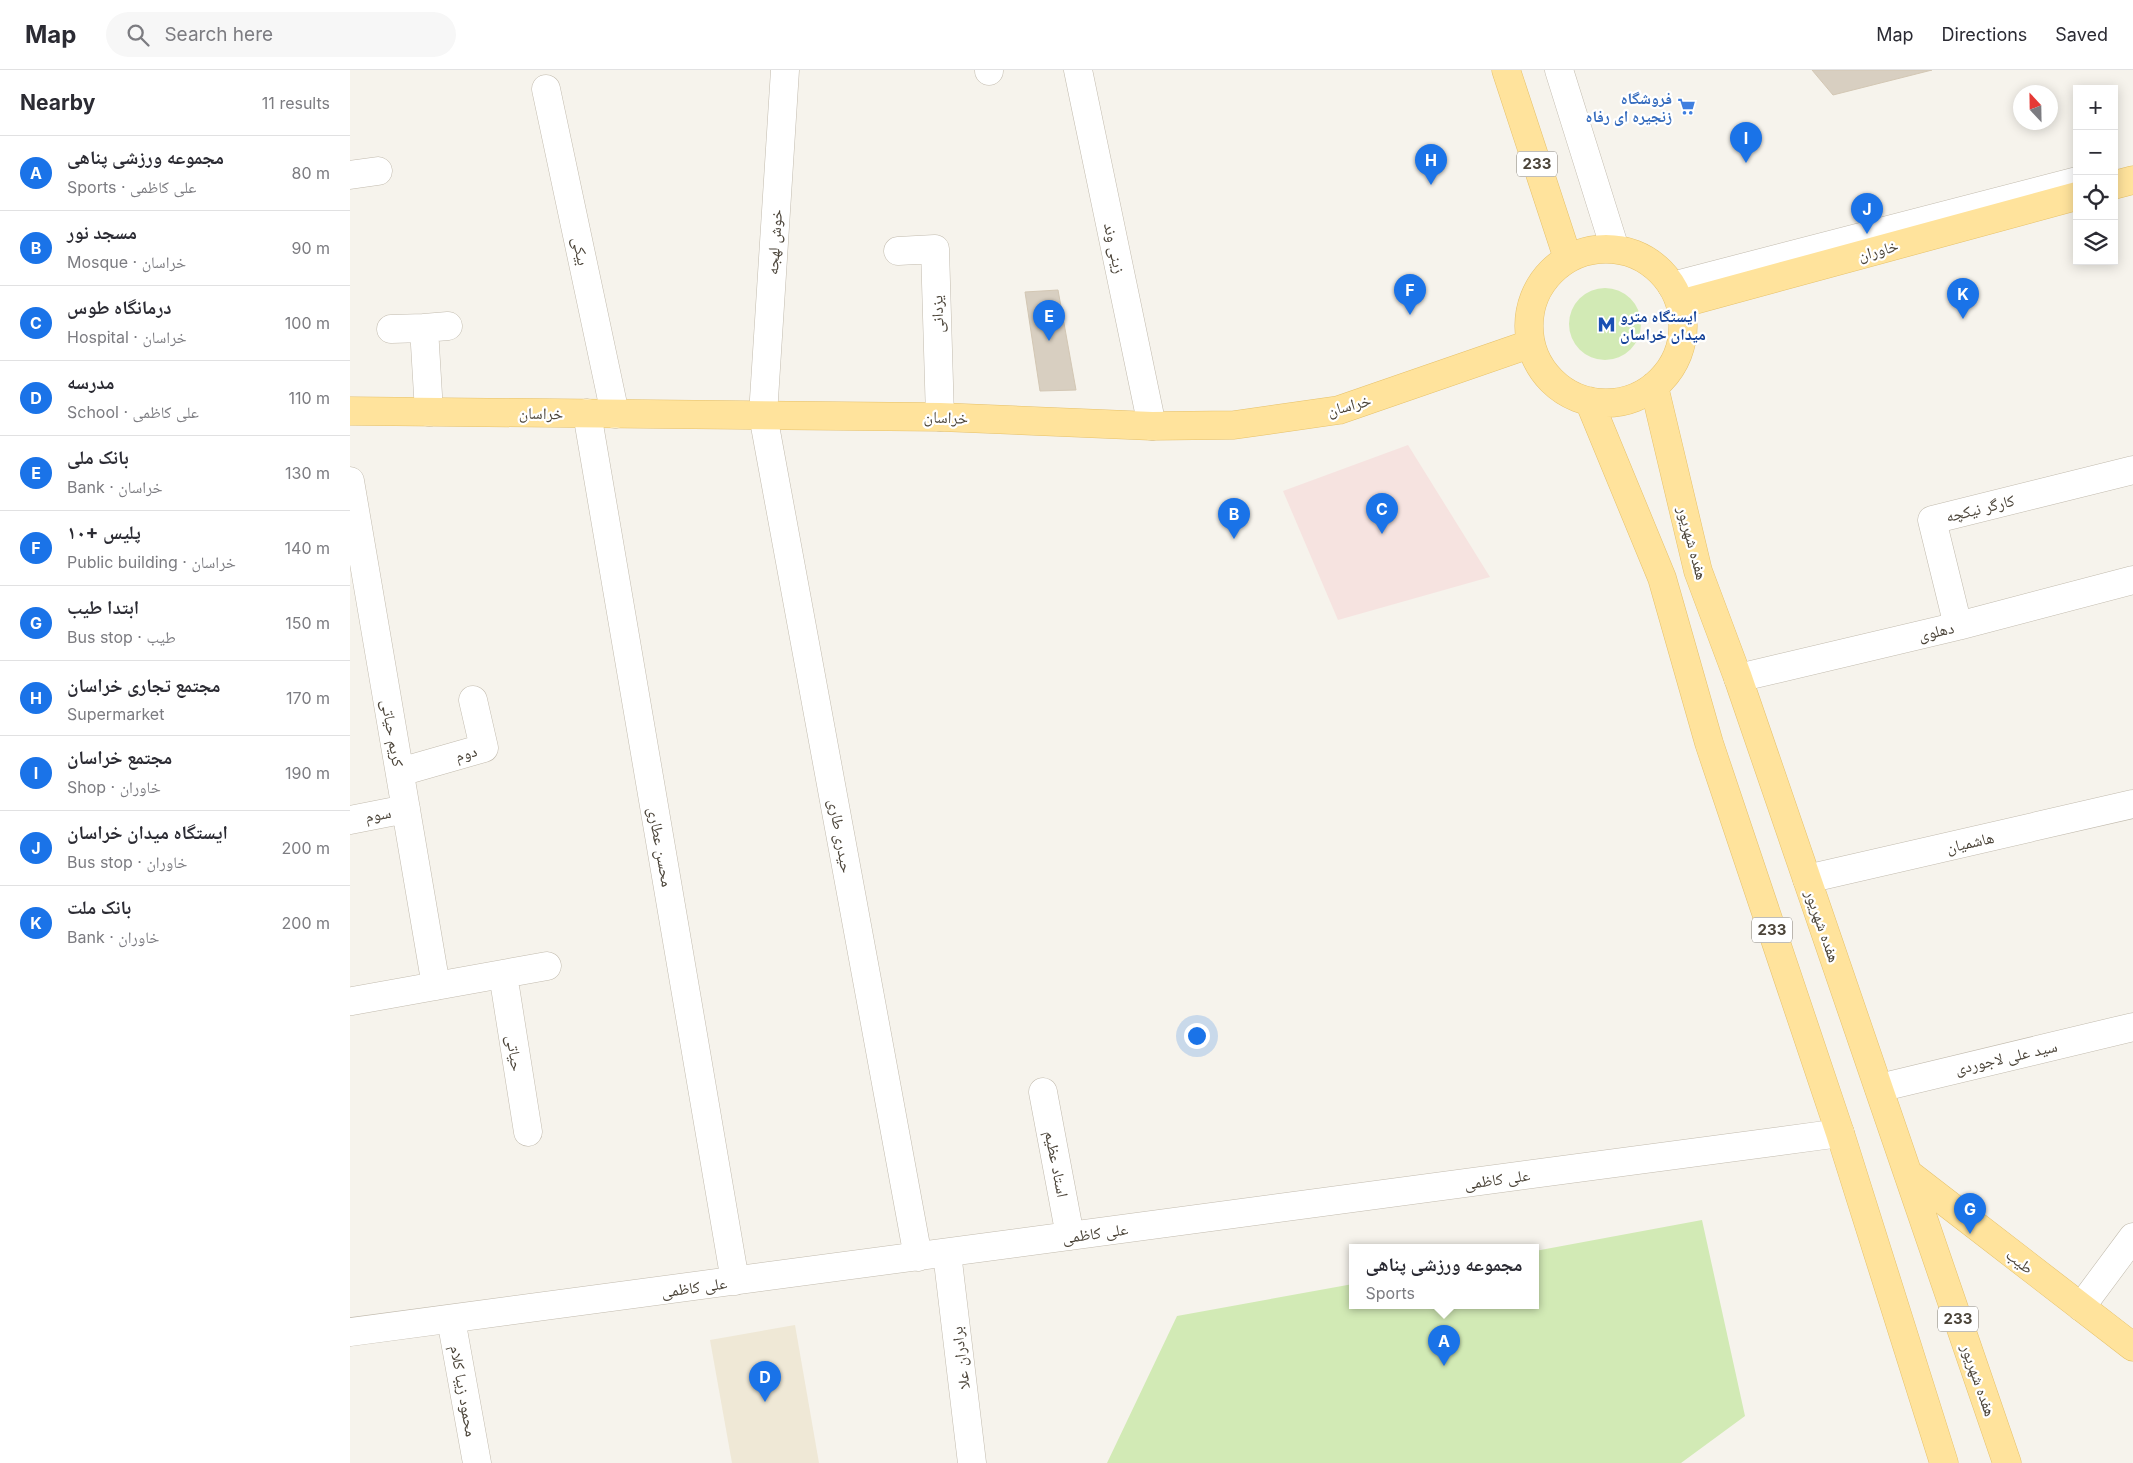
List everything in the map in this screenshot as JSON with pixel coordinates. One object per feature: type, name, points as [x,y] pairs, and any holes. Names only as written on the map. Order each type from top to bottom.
[{"type":"main road","name":"233","points":[[1506,70],[1568,259]]},
{"type":"main road","points":[[2118,184],[2133,180]]},
{"type":"main road","name":"خاوران","points":[[1676,295],[2073,197]]},
{"type":"main road","points":[[1615,249],[1637,255],[1656,268],[1676,295],[1683,326],[1679,349],[1670,369],[1654,386],[1635,397],[1612,403],[1589,401],[1569,394],[1552,382],[1538,364],[1530,344],[1529,320],[1535,295],[1548,274],[1568,259],[1591,250],[1615,249]]},
{"type":"main road","name":"خراسان","points":[[350,411],[940,417],[1152,426],[1234,425],[1339,410],[1530,344]]},
{"type":"main road","name":"هفده شهریور","points":[[1654,386],[1698,571],[1738,678],[2007,1463]]},
{"type":"main road","name":"233","points":[[1589,401],[1662,578],[1709,743],[1840,1133],[1944,1463]]},
{"type":"main road","name":"طیب","points":[[1909,1174],[2133,1346]]},
{"type":"street","name":"خوش لهجه","points":[[763,415],[785,70]]},
{"type":"street","name":"زینی وند","points":[[1078,70],[1152,426]]},
{"type":"street","points":[[1559,70],[1615,249]]},
{"type":"street","name":"بیکی","points":[[546,89],[616,414]]},
{"type":"street","points":[[2118,170],[2133,166]]},
{"type":"street","points":[[350,175],[378,171]]},
{"type":"street","points":[[1676,295],[2073,182]]},
{"type":"street","name":"یزدانی","points":[[898,251],[935,249],[940,417]]},
{"type":"street","points":[[391,329],[436,327],[429,412]]},
{"type":"street","name":"محسن عطاری","points":[[587,413],[735,1281]]},
{"type":"street","name":"حیدری طاری","points":[[763,415],[918,1257]]},
{"type":"street","name":"کارگر نیکچه","points":[[1958,626],[1932,520],[2133,470]]},
{"type":"street","name":"کریم حیاتی","points":[[350,481],[361,607],[400,772],[436,986]]},
{"type":"street","name":"دهلوی","points":[[1738,678],[1958,626],[2133,580]]},
{"type":"street","name":"دوم","points":[[400,772],[484,748],[473,700]]},
{"type":"street","name":"هاشمیان","points":[[1807,879],[2133,804]]},
{"type":"street","name":"سوم","points":[[350,820],[406,809]]},
{"type":"street","points":[[352,1001],[547,966]]},
{"type":"street","name":"حیاتی","points":[[502,974],[528,1132]]},
{"type":"street","name":"سید علی لاجوردی","points":[[1879,1088],[2133,1027]]},
{"type":"street","name":"استاد عظیم","points":[[1043,1092],[1070,1236]]},
{"type":"street","name":"علی کاظمی","points":[[350,1332],[1840,1133]]},
{"type":"street","points":[[2080,1307],[2133,1237]]},
{"type":"street","name":"برادران علا","points":[[947,1253],[972,1463]]},
{"type":"street","name":"محمود زیبا کلام","points":[[452,1319],[477,1463]]},
{"type":"shaded area","points":[[1408,445],[1490,577],[1338,620],[1283,491]]},
{"type":"shaded area","points":[[795,1325],[819,1463],[732,1463],[710,1340]]},
{"type":"green space","points":[[1605,288],[1625,294],[1635,304],[1641,324],[1635,344],[1625,354],[1605,360],[1585,354],[1575,344],[1569,324],[1575,304],[1585,294]]},
{"type":"green space","points":[[1702,1220],[1745,1416],[1681,1463],[1107,1463],[1177,1316],[1349,1285],[1349,1309],[1539,1309],[1539,1250]]},
{"type":"building","points":[[1812,70],[1932,70],[1833,95]]},
{"type":"building","points":[[1058,290],[1076,390],[1040,391],[1025,292]]},
{"type":"place","name":"فروشگاه زنجیره ای رفاه","points":[[1686,107]]},
{"type":"place","name":"مجتمع خراسان","points":[[1746,163]]},
{"type":"place","name":"مجتمع تجاری خراسان","points":[[1431,185]]},
{"type":"place","name":"ایستگاه میدان خراسان","points":[[1867,234]]},
{"type":"place","name":"پلیس +۱۰","points":[[1410,315]]},
{"type":"place","name":"بانک ملت","points":[[1963,319]]},
{"type":"place","name":"ایستگاه مترو میدان خراسان","points":[[1606,325]]},
{"type":"place","name":"بانک ملی","points":[[1049,341]]},
{"type":"place","name":"درمانگاه طوس","points":[[1382,534]]},
{"type":"place","name":"مسجد نور","points":[[1234,539]]},
{"type":"place","name":"ابتدا طیب","points":[[1970,1234]]},
{"type":"place","name":"مجموعه ورزشی پناهی","points":[[1444,1366]]},
{"type":"place","name":"مدرسه","points":[[765,1402]]}]
